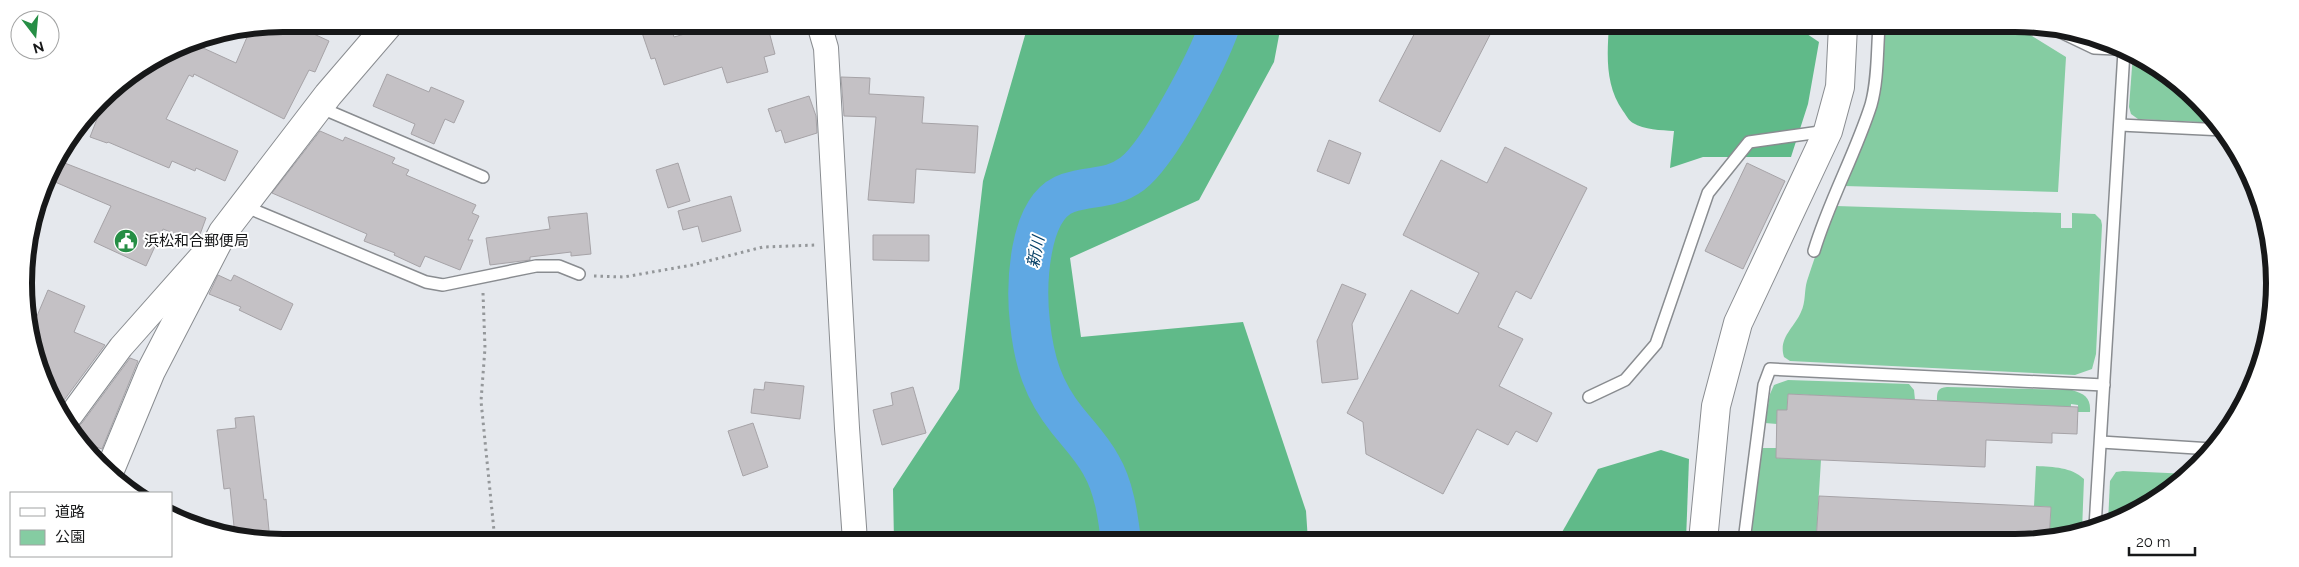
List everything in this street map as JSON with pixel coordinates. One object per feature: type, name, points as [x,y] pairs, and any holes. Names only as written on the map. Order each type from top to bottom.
[{"type":"street","points":[[70,416],[122,347],[223,232],[319,107],[382,32]]},
{"type":"street","points":[[821,32],[826,48],[836,244],[855,534]]},
{"type":"street","points":[[1704,534],[1716,406],[1738,323],[1828,131],[1840,87],[1843,32]]},
{"type":"street","points":[[112,466],[152,372],[223,232]]},
{"type":"lane","points":[[1814,251],[1823,220],[1871,105],[1876,76],[1879,32]]},
{"type":"lane","points":[[2079,41],[2094,48],[2102,48]]},
{"type":"lane","points":[[2096,521],[2124,57]]},
{"type":"lane","points":[[319,107],[483,176]]},
{"type":"lane","points":[[2120,125],[2214,130]]},
{"type":"lane","points":[[1589,397],[1625,380],[1656,344],[1708,193],[1749,142],[1828,131]]},
{"type":"lane","points":[[242,205],[426,282],[443,285],[536,266],[559,266],[579,274]]},
{"type":"lane","points":[[1745,534],[1764,385],[1770,369],[2104,385]]},
{"type":"lane","points":[[2101,442],[2204,449]]},
{"type":"path","points":[[579,274],[601,278],[624,277],[692,265],[763,247],[836,244]]},
{"type":"path","points":[[482,276],[485,348],[481,401],[494,534]]},
{"type":"green space","points":[[1026,32],[1280,32],[1274,62],[1199,200],[1070,258],[1081,337],[1243,322],[1306,511],[1308,534],[894,534],[893,489],[959,389],[983,181]]},
{"type":"green space","points":[[1609,32],[1804,32],[1819,42],[1808,104],[1791,157],[1703,157],[1670,168],[1674,131],[1642,127],[1629,119],[1617,101],[1610,81]]},
{"type":"green space","points":[[1884,32],[2027,33],[2066,57],[2058,192],[1844,186],[1879,94]]},
{"type":"green space","points":[[2132,61],[2168,84],[2193,106],[2208,122],[2138,119],[2131,114],[2129,107]]},
{"type":"green space","points":[[1832,207],[2061,213],[2061,228],[2072,228],[2072,213],[2095,214],[2101,220],[2102,225],[2096,354],[2092,369],[2075,375],[1790,361],[1784,357],[1783,344],[1803,308],[1810,272]]},
{"type":"green space","points":[[1788,380],[1909,384],[1914,390],[1915,400],[1788,394],[1787,410],[1777,410],[1777,424],[1765,423],[1770,394],[1774,385]]},
{"type":"green space","points":[[1941,388],[2072,390],[2086,397],[2090,412],[2078,412],[2078,405],[2071,404],[2070,422],[1937,401],[1938,391]]},
{"type":"green space","points":[[1762,448],[1776,448],[1776,458],[1821,460],[1816,534],[1751,533]]},
{"type":"green space","points":[[1661,450],[1689,459],[1686,534],[1561,534],[1598,469]]},
{"type":"green space","points":[[2036,466],[2068,470],[2084,479],[2082,525],[2050,532],[2051,507],[2034,506]]},
{"type":"green space","points":[[2116,472],[2179,474],[2141,501],[2108,516],[2110,481]]},
{"type":"building","points":[[310,32],[329,41],[315,72],[309,70],[284,119],[194,74],[193,77],[189,75],[166,119],[238,151],[225,181],[196,168],[195,171],[172,161],[169,168],[108,142],[90,137],[99,113],[106,106],[131,84],[172,58],[201,47],[236,63],[248,35]]},
{"type":"building","points":[[642,32],[672,32],[674,37],[692,32],[769,32],[775,54],[764,57],[768,72],[727,83],[722,67],[664,85],[655,58],[651,59]]},
{"type":"building","points":[[1415,32],[1491,32],[1440,132],[1379,101]]},
{"type":"building","points":[[387,74],[429,92],[431,87],[464,101],[454,123],[445,119],[434,144],[411,134],[415,124],[373,106]]},
{"type":"building","points":[[841,77],[870,78],[869,94],[924,97],[922,123],[978,126],[975,173],[916,169],[914,203],[868,200],[876,117],[844,116]]},
{"type":"building","points":[[809,96],[816,116],[817,133],[785,143],[781,130],[776,132],[768,109]]},
{"type":"building","points":[[320,131],[343,141],[345,137],[395,158],[392,163],[409,170],[406,175],[476,205],[472,213],[479,216],[468,240],[473,240],[460,270],[425,256],[420,267],[394,255],[395,253],[364,241],[367,234],[272,193]]},
{"type":"building","points":[[1329,140],[1361,153],[1349,184],[1317,171]]},
{"type":"building","points":[[1505,147],[1587,188],[1531,299],[1516,291],[1498,327],[1523,339],[1499,386],[1552,413],[1537,442],[1516,431],[1508,445],[1477,429],[1443,494],[1366,454],[1363,422],[1347,413],[1411,290],[1458,314],[1479,273],[1403,235],[1441,160],[1487,183]]},
{"type":"building","points":[[63,163],[206,218],[196,242],[163,229],[146,266],[94,242],[111,206],[54,182]]},
{"type":"building","points":[[678,163],[690,201],[668,208],[656,170]]},
{"type":"building","points":[[1747,163],[1785,181],[1743,269],[1705,251]]},
{"type":"building","points":[[731,196],[741,231],[702,242],[698,226],[683,230],[678,211]]},
{"type":"building","points":[[587,213],[591,254],[571,256],[571,252],[530,257],[530,260],[490,265],[486,238],[550,229],[548,217]]},
{"type":"building","points":[[873,235],[929,235],[929,261],[873,260]]},
{"type":"building","points":[[218,275],[231,281],[234,275],[293,304],[281,330],[239,310],[241,307],[209,294]]},
{"type":"building","points":[[1342,284],[1366,294],[1352,324],[1358,379],[1322,383],[1317,341]]},
{"type":"building","points":[[48,290],[85,306],[74,332],[105,345],[62,403],[41,348],[35,315],[37,316]]},
{"type":"building","points":[[130,358],[138,361],[102,449],[92,446],[84,436],[77,427]]},
{"type":"building","points":[[765,382],[804,386],[800,419],[751,413],[754,389],[764,390]]},
{"type":"building","points":[[913,387],[926,433],[882,445],[873,410],[893,405],[891,393]]},
{"type":"building","points":[[1788,394],[2078,407],[2077,434],[2052,433],[2052,443],[1986,440],[1985,467],[1776,458],[1777,410],[1787,410]]},
{"type":"building","points":[[254,416],[269,534],[234,530],[230,488],[224,489],[217,430],[236,428],[235,418]]},
{"type":"building","points":[[753,423],[768,467],[743,476],[728,431]]},
{"type":"building","points":[[1819,496],[2051,507],[2050,532],[2032,534],[1816,534]]},
{"type":"waterway","name":"新川","points":[[1120,534],[1115,502],[1105,474],[1094,453],[1052,398],[1037,362],[1032,337],[1028,290],[1032,250],[1044,214],[1054,201],[1068,193],[1116,183],[1132,174],[1143,163],[1169,127],[1194,82],[1217,32]]},
{"type":"place","name":"浜松和合郵便局","points":[[126,241]]}]
